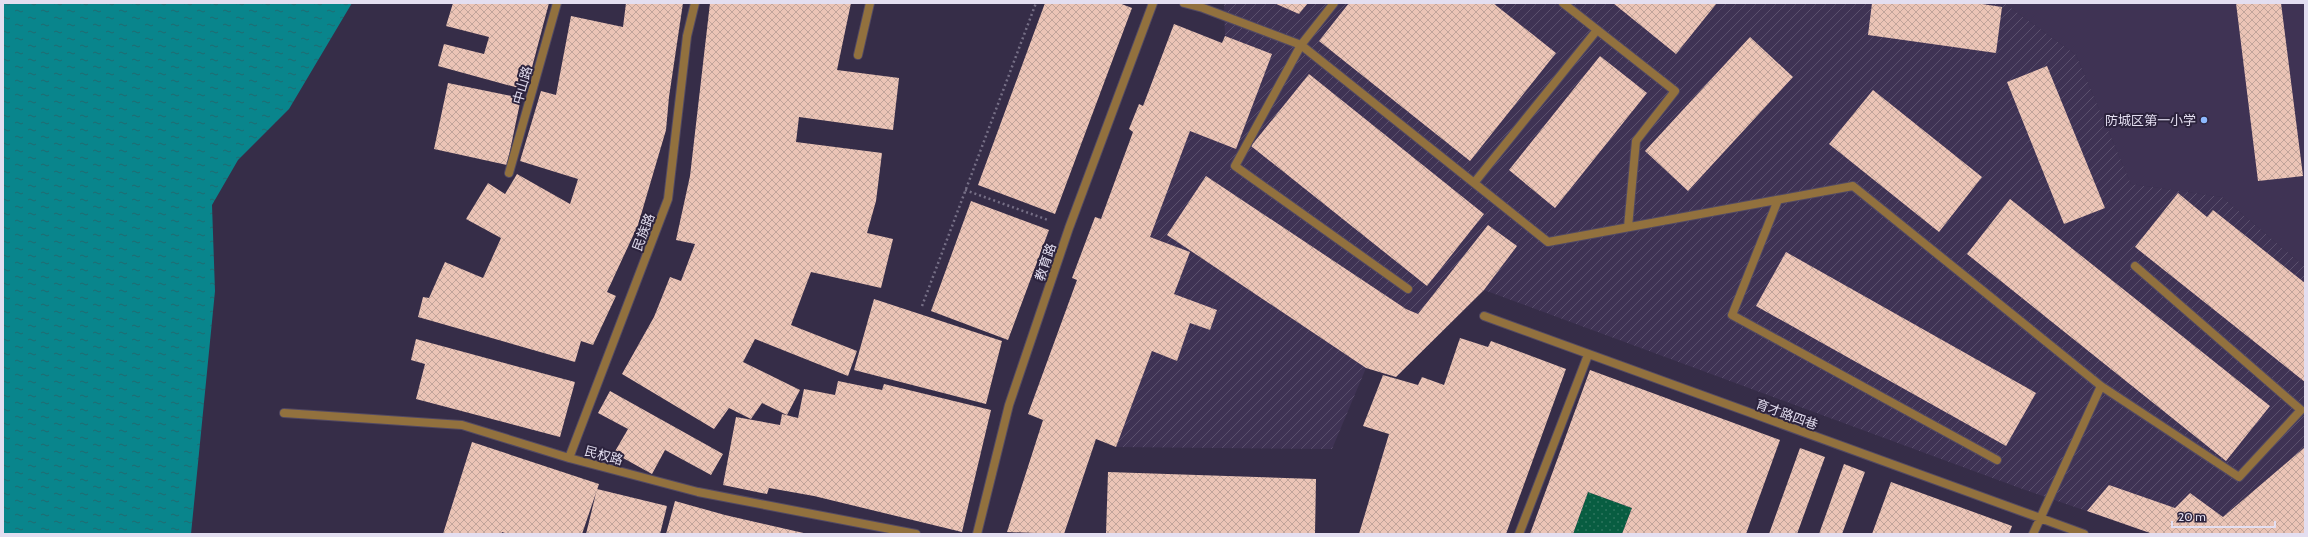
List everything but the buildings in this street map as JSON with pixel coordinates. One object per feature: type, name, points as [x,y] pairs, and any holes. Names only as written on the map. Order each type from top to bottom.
[{"type":"street","name":"中山路","points":[[509,174],[558,3]]},
{"type":"street","name":"民族路","points":[[569,458],[668,199],[687,36],[695,3]]},
{"type":"street","points":[[858,55],[870,3]]},
{"type":"street","name":"教育路","points":[[977,534],[1009,405],[1069,228],[1153,3]]},
{"type":"street","points":[[1184,3],[1203,8],[1301,45],[1548,242],[1853,186],[2101,386],[2239,477],[2301,410],[2135,266]]},
{"type":"street","points":[[1334,3],[1301,45],[1235,166],[1408,289]]},
{"type":"street","points":[[1563,3],[1675,91],[1636,141],[1628,227]]},
{"type":"street","points":[[1474,183],[1597,30]]},
{"type":"street","points":[[1778,200],[1732,315],[1998,460]]},
{"type":"street","name":"育才路四巷","points":[[1484,316],[2084,534]]},
{"type":"street","points":[[1519,534],[1588,355]]},
{"type":"street","points":[[2033,534],[2101,386]]},
{"type":"street","name":"民权路","points":[[284,413],[462,425],[569,458],[698,492],[916,534]]},
{"type":"path","points":[[922,306],[1036,3]]},
{"type":"path","points":[[965,190],[1069,228]]},
{"type":"shaded area","points":[[1224,3],[1274,3],[1299,14],[1308,3],[2004,3],[2076,55],[2131,184],[2222,197],[2305,267],[2305,447],[2203,534],[2153,534],[2017,487],[1484,290],[1396,377],[1366,368],[1332,449],[1116,447],[1152,351],[1177,361],[1190,323],[1210,330],[1217,311],[1174,294],[1189,252],[1150,237],[1225,36]]},
{"type":"shaded area","name":"防城区第一小学","points":[[2004,3],[2305,3],[2305,267],[2222,197],[2131,184],[2076,55]]},
{"type":"shaded area","points":[[1588,492],[1632,508],[1622,534],[1573,534]]},
{"type":"water","points":[[3,3],[352,3],[289,109],[238,160],[212,205],[215,291],[191,534],[3,534]]},
{"type":"place","name":"防城区第一小学","points":[[2204,120]]}]
